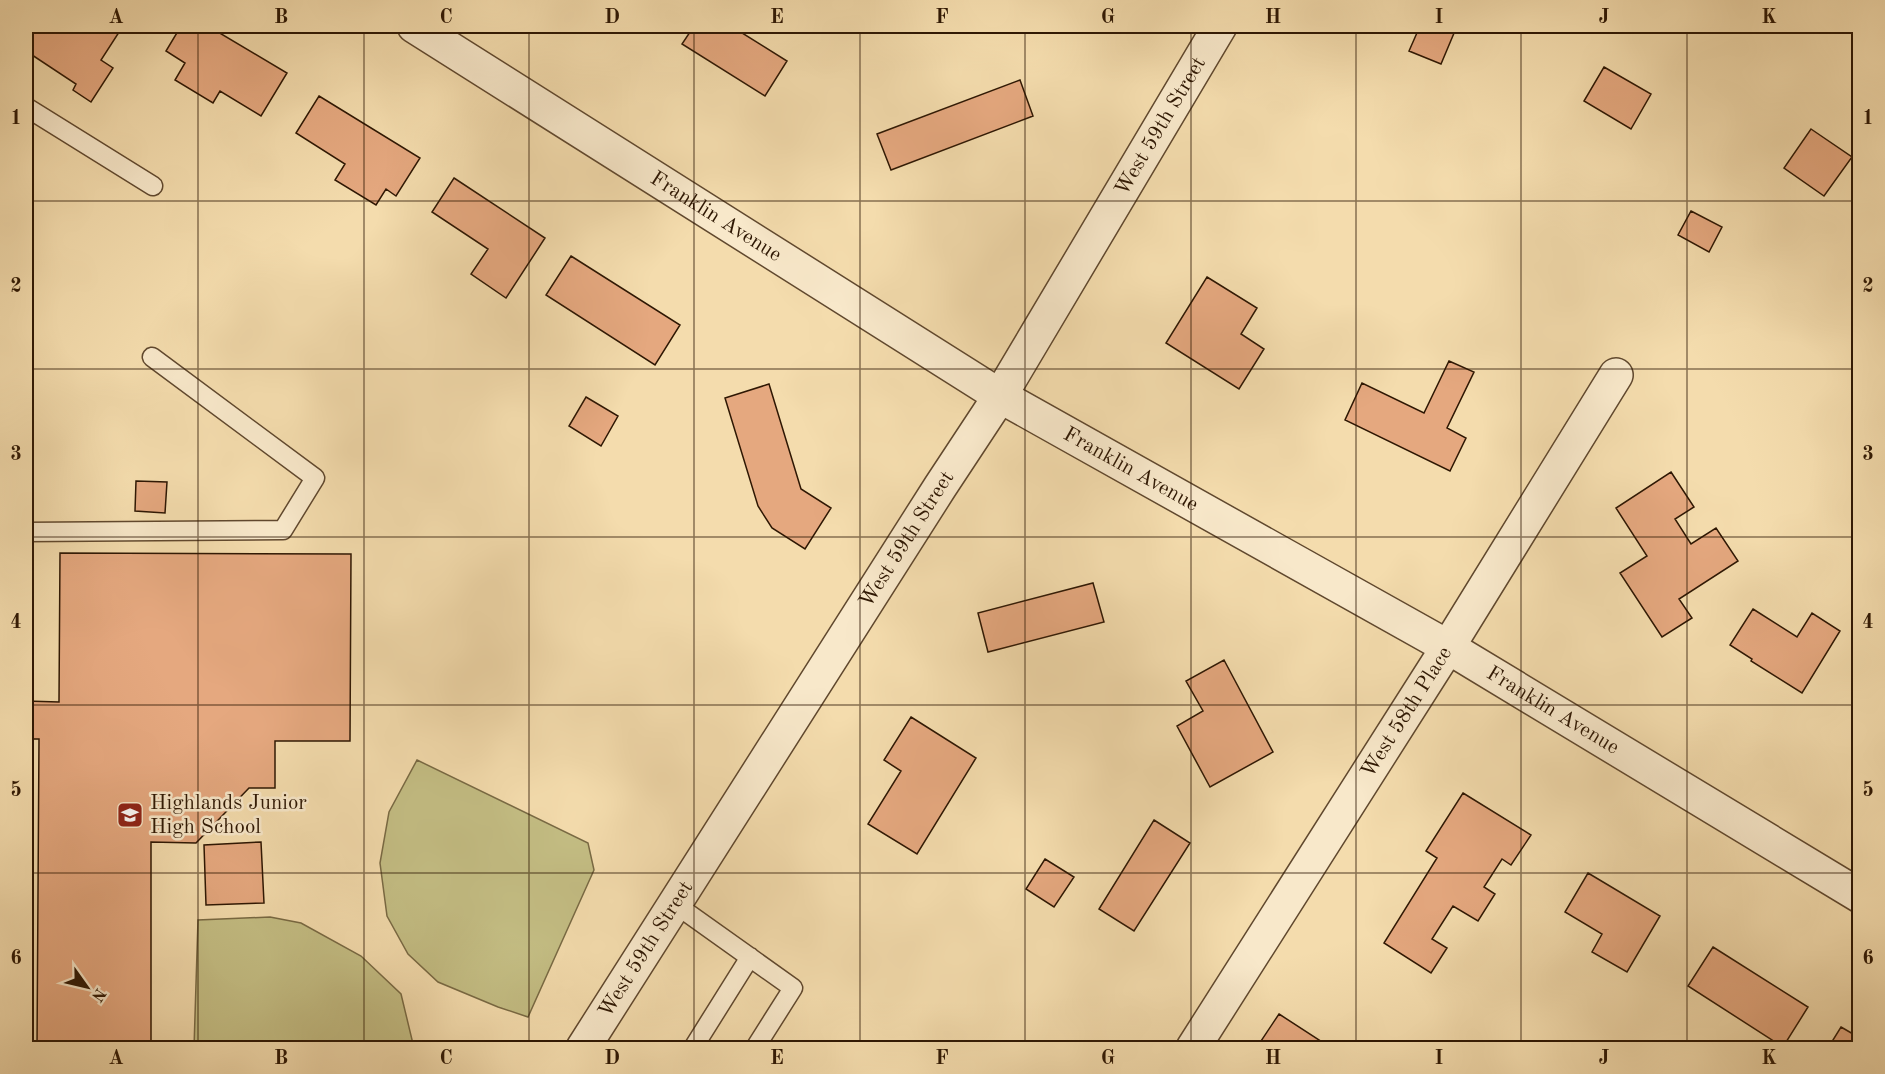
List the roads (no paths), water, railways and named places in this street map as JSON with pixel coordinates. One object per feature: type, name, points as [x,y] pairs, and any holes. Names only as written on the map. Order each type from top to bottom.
[{"type":"street","name":"Franklin Avenue","points":[[414,26],[1000,396],[1448,647],[1860,896]]},
{"type":"street","name":"West 59th Street","points":[[583,1048],[1000,396],[1220,26]]},
{"type":"street","name":"West 58th Place","points":[[1193,1048],[1448,647],[1617,375]]},
{"type":"lane","points":[[26,107],[153,186]]},
{"type":"lane","points":[[26,532],[283,530],[315,478],[152,357]]},
{"type":"lane","points":[[675,904],[793,988],[755,1048]]},
{"type":"lane","points":[[693,1048],[750,957]]},
{"type":"place","name":"Highlands Junior High School","points":[[130,815]]}]
